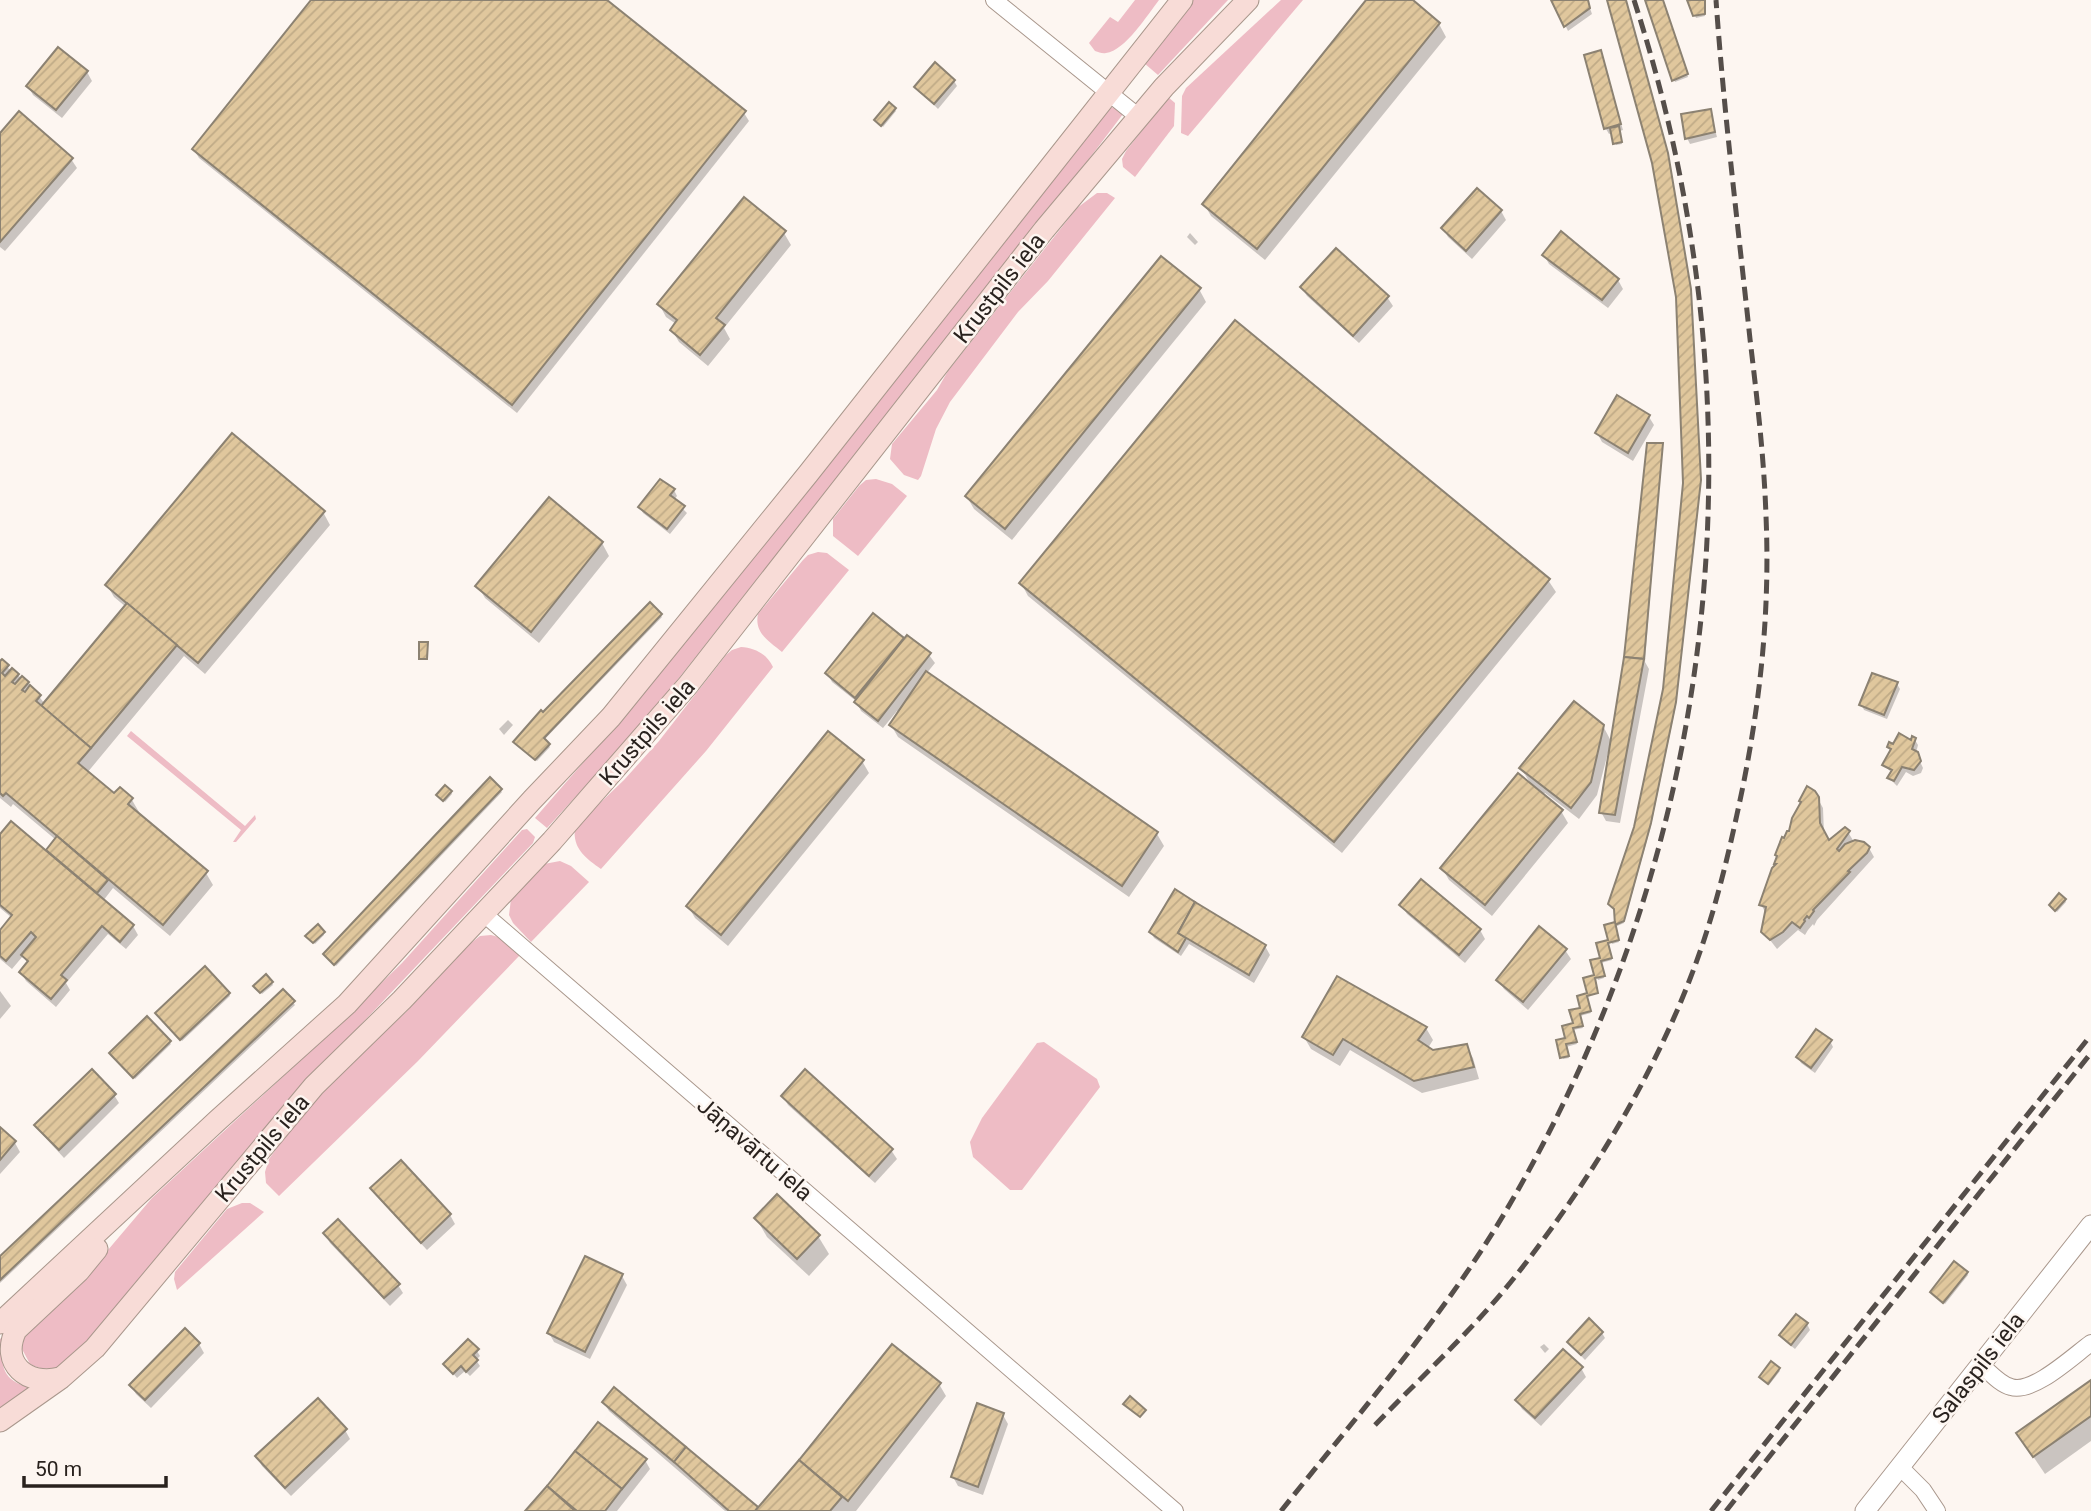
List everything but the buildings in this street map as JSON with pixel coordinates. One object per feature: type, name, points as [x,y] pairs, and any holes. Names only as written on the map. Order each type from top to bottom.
[{"type":"main road","name":"Krustpils iela","points":[[0,1323],[346,1004],[532,800],[611,718],[808,474],[1182,0]]},
{"type":"main road","name":"Krustpils iela","points":[[0,1420],[61,1378],[103,1339],[314,1086],[402,1000],[552,841],[688,685],[1044,230],[1164,87],[1248,0]]},
{"type":"main road","points":[[61,1378],[41,1380],[25,1375],[12,1361],[10,1341],[16,1330],[79,1271],[107,1238],[128,1205]]},
{"type":"street","points":[[994,0],[1140,118]]},
{"type":"street","name":"Jāņavārtu iela","points":[[483,913],[1175,1511]]},
{"type":"street","name":"Salaspils iela","points":[[1865,1511],[2091,1225]]},
{"type":"street","points":[[1980,1364],[2003,1384],[2011,1387],[2031,1386],[2091,1343]]},
{"type":"street","points":[[1900,1467],[1923,1490],[1937,1511]]},
{"type":"shaded area","points":[[1135,0],[1159,0],[1121,46],[1106,53],[1095,51],[1089,43],[1110,17],[1118,22]]},
{"type":"shaded area","points":[[1192,0],[1228,0],[1158,75],[1144,63]]},
{"type":"shaded area","points":[[1281,0],[1303,0],[1188,136],[1181,133],[1182,96],[1186,88]]},
{"type":"shaded area","points":[[1168,97],[1175,103],[1174,126],[1135,177],[1123,167],[1122,159]]},
{"type":"shaded area","points":[[1115,107],[1123,114],[1073,180],[645,721],[547,828],[535,818],[655,680],[1109,108]]},
{"type":"shaded area","points":[[1097,193],[1107,193],[1115,198],[1048,281],[1018,312],[950,402],[936,429],[918,480],[904,475],[890,459],[892,444],[937,390],[948,371],[1077,208]]},
{"type":"shaded area","points":[[876,479],[892,484],[907,496],[858,556],[833,536],[833,519],[859,486],[866,480]]},
{"type":"shaded area","points":[[818,552],[827,553],[849,570],[782,652],[760,631],[758,614],[803,560]]},
{"type":"shaded area","points":[[741,647],[760,652],[773,667],[706,751],[601,869],[578,847],[575,827],[624,780],[659,741],[726,655]]},
{"type":"shaded area","points":[[131,731],[245,826],[255,815],[256,819],[236,842],[233,842],[241,830],[127,736]]},
{"type":"shaded area","points":[[527,829],[535,837],[533,843],[314,1074],[93,1338],[72,1358],[57,1367],[40,1368],[30,1364],[22,1349],[24,1330],[102,1257],[152,1198],[402,963],[522,830]]},
{"type":"shaded area","points":[[560,861],[571,866],[589,882],[531,942],[509,915],[511,899],[544,864]]},
{"type":"shaded area","points":[[480,936],[502,938],[520,955],[418,1061],[279,1196],[266,1183],[265,1172],[269,1159],[294,1124],[333,1080],[407,1011],[462,950]]},
{"type":"shaded area","points":[[1044,1042],[1097,1079],[1100,1087],[1022,1190],[1010,1190],[973,1157],[970,1142],[982,1118],[1037,1043]]},
{"type":"shaded area","points":[[250,1203],[264,1212],[177,1290],[175,1272],[227,1209]]},
{"type":"shaded area","points":[[0,1338],[3,1342],[5,1371],[14,1381],[29,1387],[0,1410]]},
{"type":"railway","points":[[1281,1511],[1428,1327],[1507,1209],[1580,1068],[1637,922],[1677,772],[1701,619],[1709,464],[1700,308],[1675,153],[1634,0]]},
{"type":"railway","points":[[1375,1425],[1467,1332],[1518,1273],[1600,1156],[1647,1074],[1687,987],[1709,924],[1730,846],[1743,786],[1759,685],[1767,550],[1760,428],[1716,0]]},
{"type":"railway","points":[[1711,1511],[2091,1035]]},
{"type":"railway","points":[[1726,1511],[2091,1053]]}]
